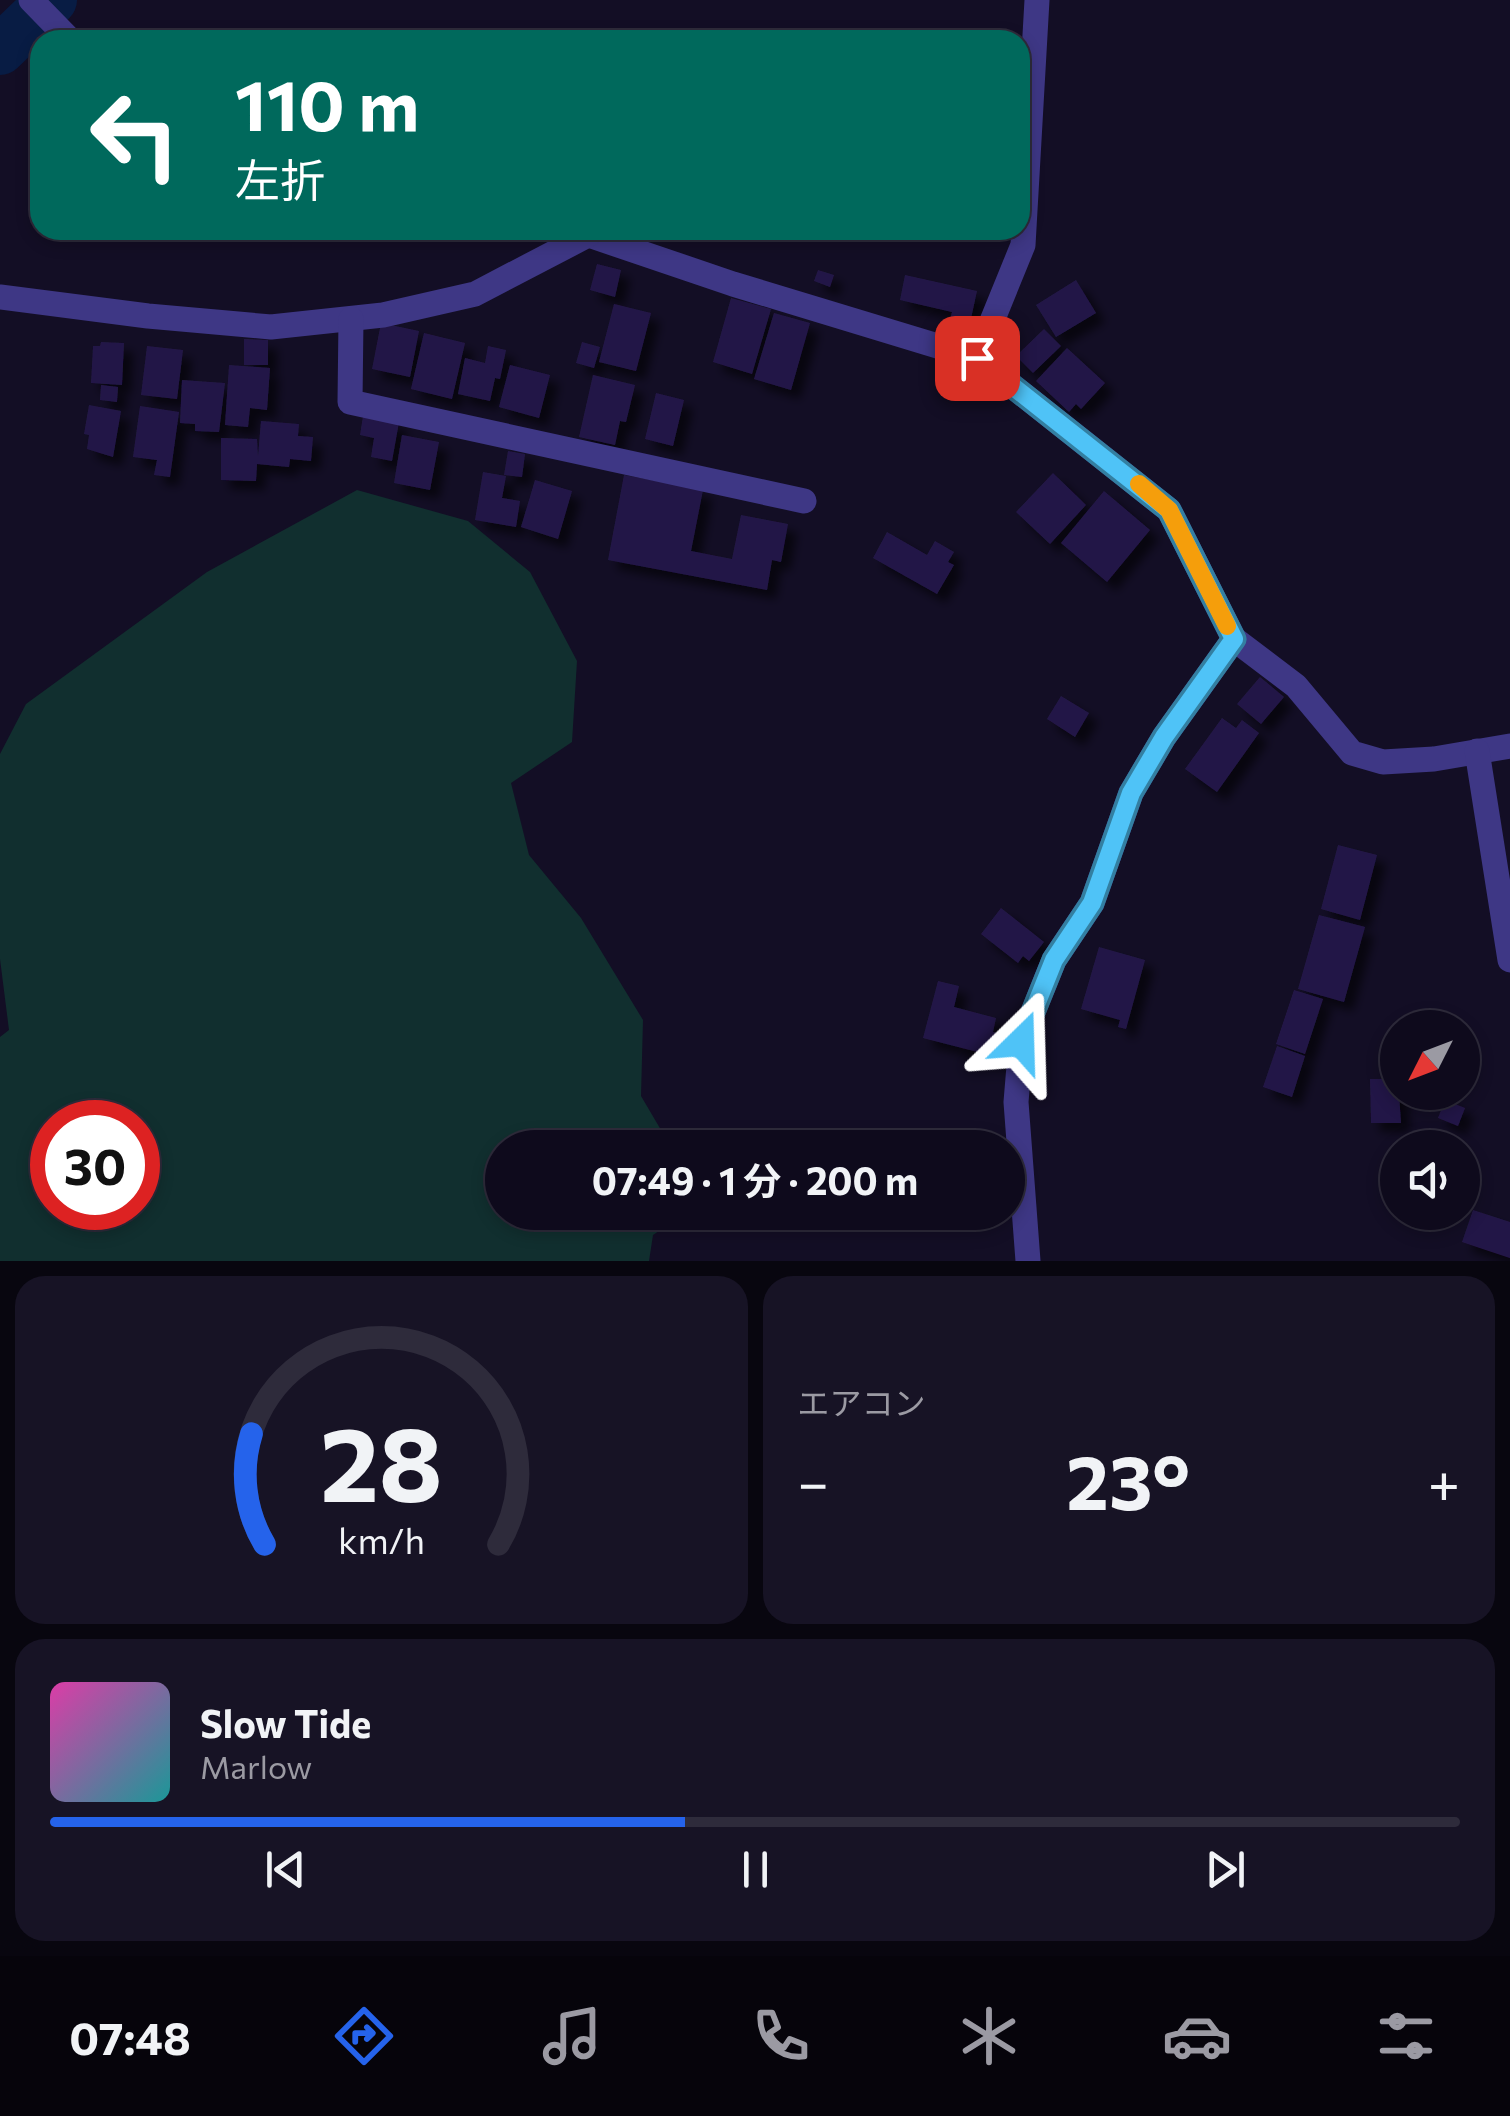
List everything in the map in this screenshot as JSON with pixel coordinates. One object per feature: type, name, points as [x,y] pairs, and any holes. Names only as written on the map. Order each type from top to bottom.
[{"type":"street","points":[[30,0],[60,30]]},
{"type":"street","points":[[1030,122],[1038,0]]},
{"type":"street","points":[[0,297],[272,327],[384,315],[475,294],[567,240]]},
{"type":"street","points":[[604,240],[733,284],[977,358],[1169,510],[1234,639],[1296,686],[1352,753],[1383,762],[1434,759],[1510,746]]},
{"type":"street","points":[[977,358],[1022,240]]},
{"type":"street","points":[[351,319],[350,402],[804,501]]},
{"type":"street","points":[[1028,1261],[1016,1102],[1021,1042],[1054,960],[1092,903],[1131,793],[1164,737],[1234,639]]},
{"type":"street","points":[[1477,752],[1510,960]]},
{"type":"green space","points":[[357,490],[468,521],[530,572],[577,661],[572,742],[511,783],[529,855],[581,918],[643,1020],[641,1096],[661,1130],[485,1130],[485,1230],[660,1230],[653,1235],[649,1261],[0,1261],[0,1037],[9,1030],[0,959],[0,754],[26,704],[207,572]]},
{"type":"building","points":[[597,264],[621,270],[615,297],[590,290]]},
{"type":"building","points":[[818,270],[834,275],[830,287],[814,281]]},
{"type":"building","points":[[905,275],[977,291],[968,332],[948,328],[952,312],[900,300]]},
{"type":"building","points":[[1076,280],[1096,313],[1056,337],[1036,305]]},
{"type":"building","points":[[731,298],[771,309],[752,374],[713,362]]},
{"type":"building","points":[[614,304],[651,313],[636,371],[599,362]]},
{"type":"building","points":[[774,313],[810,323],[791,390],[754,379]]},
{"type":"building","points":[[381,323],[419,331],[410,377],[372,369]]},
{"type":"building","points":[[1044,329],[1061,346],[1033,373],[1016,356]]},
{"type":"building","points":[[424,333],[465,343],[452,399],[411,389]]},
{"type":"building","points":[[244,339],[268,340],[268,365],[244,365]]},
{"type":"building","points":[[101,342],[124,343],[122,385],[91,383],[93,346],[100,346]]},
{"type":"building","points":[[582,342],[600,347],[594,368],[576,363]]},
{"type":"building","points":[[147,346],[183,350],[177,399],[141,395]]},
{"type":"building","points":[[488,346],[506,350],[490,401],[458,394],[465,358],[485,363]]},
{"type":"building","points":[[1067,348],[1105,383],[1081,409],[1076,404],[1069,412],[1036,381]]},
{"type":"building","points":[[229,365],[270,368],[267,410],[250,408],[248,427],[225,425]]},
{"type":"building","points":[[510,365],[550,375],[539,418],[499,407]]},
{"type":"building","points":[[593,375],[635,385],[626,422],[620,421],[615,445],[579,437]]},
{"type":"building","points":[[182,380],[225,383],[219,432],[195,431],[195,424],[180,423]]},
{"type":"building","points":[[101,385],[118,387],[117,402],[100,400]]},
{"type":"building","points":[[656,393],[684,400],[673,446],[645,439]]},
{"type":"building","points":[[89,405],[121,411],[113,457],[87,449],[89,435],[84,434]]},
{"type":"building","points":[[140,406],[179,412],[170,477],[154,475],[157,460],[133,457]]},
{"type":"building","points":[[363,416],[399,422],[392,461],[371,457],[374,438],[360,435]]},
{"type":"building","points":[[261,421],[299,424],[298,436],[313,437],[311,461],[290,459],[289,467],[257,464],[256,481],[221,480],[221,438],[257,439],[258,456]]},
{"type":"building","points":[[402,435],[439,442],[430,490],[394,483]]},
{"type":"building","points":[[508,451],[525,454],[522,477],[504,475]]},
{"type":"building","points":[[483,472],[506,476],[502,498],[520,501],[516,527],[475,520]]},
{"type":"building","points":[[1053,473],[1086,505],[1050,544],[1016,512]]},
{"type":"building","points":[[624,475],[703,490],[691,551],[732,559],[741,515],[788,524],[781,562],[772,560],[767,590],[608,560]]},
{"type":"building","points":[[535,480],[572,491],[558,539],[521,527]]},
{"type":"building","points":[[1104,491],[1150,530],[1107,582],[1061,543]]},
{"type":"building","points":[[887,532],[927,555],[935,541],[954,552],[948,562],[954,565],[937,594],[873,558]]},
{"type":"building","points":[[1260,677],[1284,697],[1261,724],[1237,704]]},
{"type":"building","points":[[1061,696],[1089,713],[1075,737],[1047,719]]},
{"type":"building","points":[[1222,718],[1236,728],[1242,720],[1259,733],[1217,792],[1185,769]]},
{"type":"building","points":[[1338,845],[1377,855],[1360,920],[1321,909]]},
{"type":"building","points":[[1001,908],[1044,942],[1029,961],[1023,956],[1018,963],[981,934]]},
{"type":"building","points":[[1319,915],[1365,927],[1344,1002],[1298,989]]},
{"type":"building","points":[[1099,947],[1145,960],[1126,1029],[1118,1027],[1120,1020],[1081,1009]]},
{"type":"building","points":[[938,981],[959,986],[954,1007],[996,1018],[993,1032],[1010,1037],[1005,1059],[923,1038]]},
{"type":"building","points":[[1294,990],[1323,999],[1305,1054],[1276,1044]]},
{"type":"building","points":[[1277,1046],[1305,1056],[1292,1097],[1263,1087]]},
{"type":"building","points":[[1370,1079],[1380,1079],[1380,1110],[1400,1110],[1401,1123],[1371,1123]]},
{"type":"building","points":[[1441,1110],[1464,1110],[1458,1126],[1438,1118]]},
{"type":"building","points":[[1480,1212],[1510,1222],[1510,1258],[1462,1242],[1466,1230],[1480,1230]]},
{"type":"waterway","points":[[0,50],[52,0]]},
{"type":"slow traffic","points":[[1139,484],[1169,510],[1227,626]]},
{"type":"route","points":[[977,358],[1169,510],[1234,639],[1164,737],[1131,793],[1092,903],[1054,960],[1021,1042]]}]
